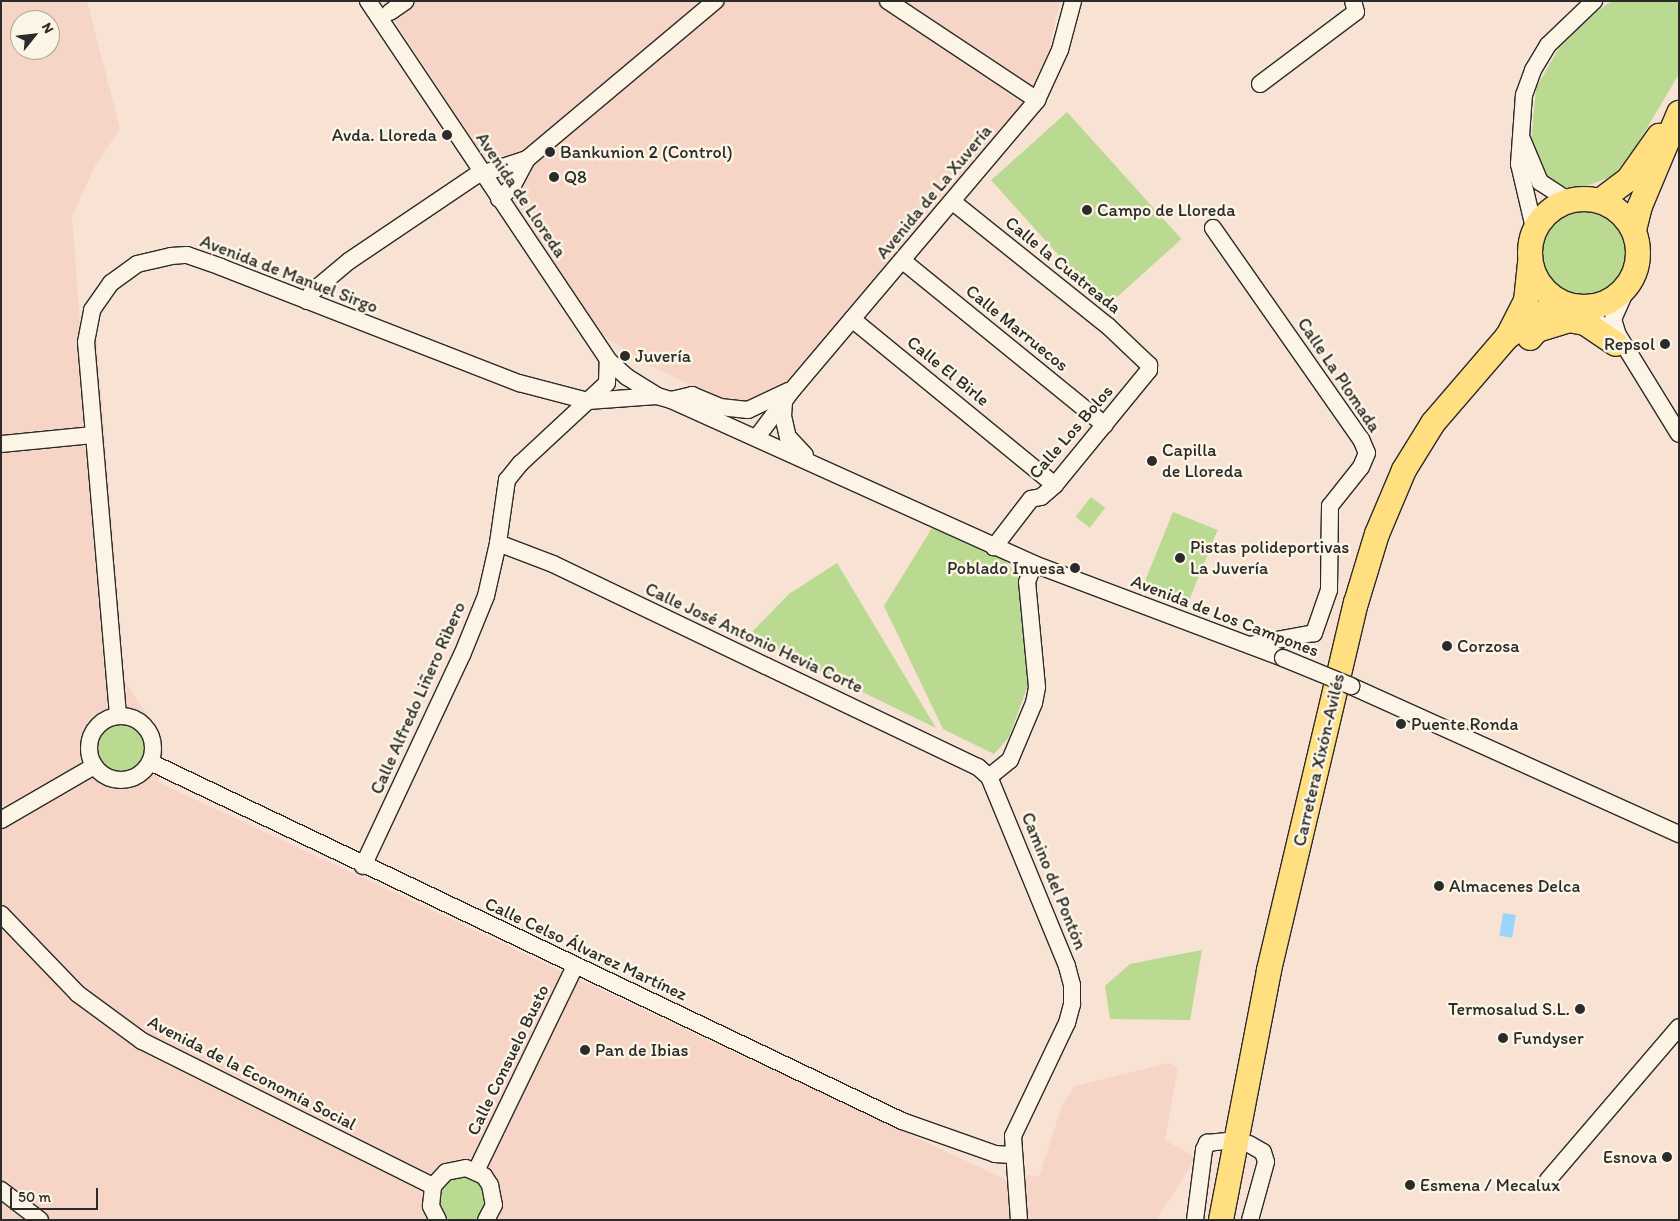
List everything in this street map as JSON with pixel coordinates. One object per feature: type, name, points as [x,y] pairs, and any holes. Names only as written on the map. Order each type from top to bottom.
[{"type":"highway","points":[[1601,200],[1628,180],[1679,108]]},
{"type":"highway","points":[[1634,230],[1640,206],[1679,113]]},
{"type":"highway","points":[[1584,198],[1601,200],[1618,209],[1634,230],[1639,246],[1636,271],[1626,288],[1607,302],[1586,308],[1559,302],[1540,285],[1530,262],[1534,228],[1550,209],[1568,200],[1584,198]]},
{"type":"highway","name":"Carretera Xixón-Avilés","points":[[1507,337],[1526,301],[1530,262]]},
{"type":"highway","name":"Carretera Xixón-Avilés","points":[[1221,1220],[1269,970],[1356,603],[1377,534],[1404,470],[1433,423],[1469,378],[1507,337],[1559,302]]},
{"type":"highway","points":[[1469,378],[1498,367],[1538,330],[1569,320],[1585,323],[1622,349]]},
{"type":"street","name":"Avenida de Lloreda","points":[[368,1],[608,360],[627,377],[664,398]]},
{"type":"street","points":[[390,12],[406,1]]},
{"type":"street","points":[[307,301],[312,292],[349,261],[482,173],[526,159],[715,1]]},
{"type":"street","points":[[888,1],[1037,100]]},
{"type":"street","name":"Avenida de La Xuvería","points":[[757,437],[788,395],[953,202],[1037,100],[1060,50],[1073,1]]},
{"type":"street","points":[[1260,84],[1356,12],[1353,1]]},
{"type":"street","points":[[1534,228],[1519,164],[1524,95],[1533,70],[1548,45],[1594,1]]},
{"type":"street","points":[[1520,132],[1540,182],[1568,200]]},
{"type":"street","points":[[499,199],[512,187],[526,159]]},
{"type":"street","name":"Calle la Cuatreada","points":[[953,202],[1108,326],[1147,360]]},
{"type":"street","name":"Calle La Plomada","points":[[1213,228],[1361,439],[1367,453],[1361,467],[1330,506],[1329,590],[1314,633],[1249,646]]},
{"type":"street","name":"Avenida de Manuel Sirgo","points":[[118,716],[86,342],[88,324],[101,295],[123,272],[152,259],[187,255],[446,357],[519,383],[588,401],[664,398],[757,437]]},
{"type":"street","name":"Calle Marruecos","points":[[903,261],[1105,425]]},
{"type":"street","points":[[1622,349],[1613,319],[1626,288]]},
{"type":"street","points":[[1586,308],[1622,349],[1679,434]]},
{"type":"street","name":"Calle El Birle","points":[[852,319],[1055,485]]},
{"type":"street","points":[[588,401],[607,383],[608,360]]},
{"type":"street","name":"Calle Los Bolos","points":[[994,547],[1031,499],[1041,497],[1055,485],[1150,370],[1147,360]]},
{"type":"street","name":"Avenida de La Xuvería","points":[[664,398],[692,395],[720,407],[748,410],[788,395]]},
{"type":"street","points":[[788,395],[783,416],[788,438],[812,462]]},
{"type":"street","name":"Calle Alfredo Liñero Ribero","points":[[363,866],[462,655],[486,596],[498,543],[506,480],[521,463],[588,401]]},
{"type":"street","points":[[1,444],[94,435]]},
{"type":"street","name":"Avenida de Los Campones","points":[[757,437],[994,547],[1351,686],[1679,834]]},
{"type":"street","name":"Calle José Antonio Hevia Corte","points":[[498,543],[553,564],[978,767],[989,777]]},
{"type":"street","points":[[989,777],[1010,760],[1034,703],[1037,686],[1028,582],[1034,564]]},
{"type":"street","points":[[118,716],[137,720],[150,734],[153,743],[150,762],[134,777],[123,780],[107,776],[94,766],[88,748],[94,730],[100,723],[118,716]]},
{"type":"street","name":"Calle Celso Álvarez Martínez","points":[[150,762],[363,866],[902,1121],[995,1154],[1012,1155]]},
{"type":"street","points":[[1,820],[94,766]]},
{"type":"street","name":"Camino del Pontón","points":[[989,777],[1060,947],[1072,985],[1067,1023],[1013,1136],[1012,1155],[1019,1193],[1019,1220]]},
{"type":"street","name":"Avenida de la Economía Social","points":[[1,914],[78,994],[142,1042],[433,1186]]},
{"type":"street","name":"Calle Consuelo Busto","points":[[476,1171],[575,966]]},
{"type":"street","points":[[1548,1180],[1679,1027]]},
{"type":"street","points":[[1195,1220],[1204,1150],[1207,1143],[1225,1141]]},
{"type":"street","points":[[1249,1144],[1264,1152],[1266,1162],[1250,1220]]},
{"type":"street","points":[[438,1220],[431,1206],[433,1186],[446,1172],[466,1168],[476,1171],[490,1185],[494,1205],[493,1218]]},
{"type":"street","points":[[1,1190],[40,1220]]},
{"type":"shaded area","points":[[1,1],[87,1],[120,129],[96,164],[72,216],[80,322],[96,331],[125,683],[159,731],[164,753],[158,782],[1011,1182],[1011,1220],[1,1220]]},
{"type":"shaded area","points":[[381,1],[1060,1],[1040,87],[785,383],[748,405],[713,397],[650,365],[603,336]]},
{"type":"shaded area","points":[[1169,1063],[1178,1067],[1165,1140],[1196,1158],[1156,1220],[1025,1220],[1024,1174],[1039,1177],[1062,1105],[1075,1086]]},
{"type":"green space","points":[[1612,1],[1679,1],[1679,74],[1635,148],[1613,176],[1581,188],[1563,187],[1548,177],[1535,160],[1531,142],[1536,88],[1559,48],[1593,14]]},
{"type":"green space","name":"Campo de Lloreda","points":[[1067,112],[1181,239],[1106,307],[991,180]]},
{"type":"green space","points":[[1583,207],[1601,210],[1616,220],[1626,235],[1629,253],[1626,271],[1616,286],[1601,296],[1583,299],[1565,296],[1550,286],[1540,271],[1537,253],[1540,235],[1550,220],[1565,210]]},
{"type":"green space","points":[[1091,497],[1105,508],[1090,528],[1076,517]]},
{"type":"green space","name":"Pistas polideportivas La Juvería","points":[[1173,512],[1218,530],[1188,603],[1143,585]]},
{"type":"green space","points":[[932,528],[1002,557],[1018,576],[1028,685],[1009,737],[994,754],[943,729],[884,606]]},
{"type":"green space","points":[[837,563],[936,728],[748,636],[789,594]]},
{"type":"green space","points":[[121,722],[131,724],[139,730],[145,738],[147,748],[145,758],[139,766],[131,772],[121,774],[111,772],[103,766],[97,758],[95,748],[97,738],[103,730],[111,724]]},
{"type":"green space","points":[[1202,950],[1190,1020],[1110,1019],[1105,986],[1130,964]]},
{"type":"green space","points":[[462,1175],[471,1177],[479,1182],[484,1190],[486,1199],[484,1208],[479,1216],[471,1221],[462,1223],[453,1221],[445,1216],[440,1208],[438,1199],[440,1190],[445,1182],[453,1177]]},
{"type":"water","points":[[1503,913],[1516,915],[1512,938],[1499,936]]},
{"type":"place","name":"Avda. Lloreda","points":[[447,135]]},
{"type":"place","name":"Bankunion 2 (Control)","points":[[550,152]]},
{"type":"place","name":"Q8","points":[[554,177]]},
{"type":"place","name":"Campo de Lloreda","points":[[1087,210]]},
{"type":"place","name":"Repsol","points":[[1665,344]]},
{"type":"place","name":"Juvería","points":[[625,356]]},
{"type":"place","name":"Capilla de Lloreda","points":[[1152,461]]},
{"type":"place","name":"Pistas polideportivas La Juvería","points":[[1180,558]]},
{"type":"place","name":"Poblado Inuesa","points":[[1075,568]]},
{"type":"place","name":"Corzosa","points":[[1447,646]]},
{"type":"place","name":"Puente Ronda","points":[[1401,724]]},
{"type":"place","name":"Almacenes Delca","points":[[1439,886]]},
{"type":"place","name":"Termosalud S.L.","points":[[1580,1009]]},
{"type":"place","name":"Fundyser","points":[[1503,1038]]},
{"type":"place","name":"Pan de Ibias","points":[[585,1050]]},
{"type":"place","name":"Esnova","points":[[1667,1157]]},
{"type":"place","name":"Esmena / Mecalux","points":[[1410,1185]]}]
